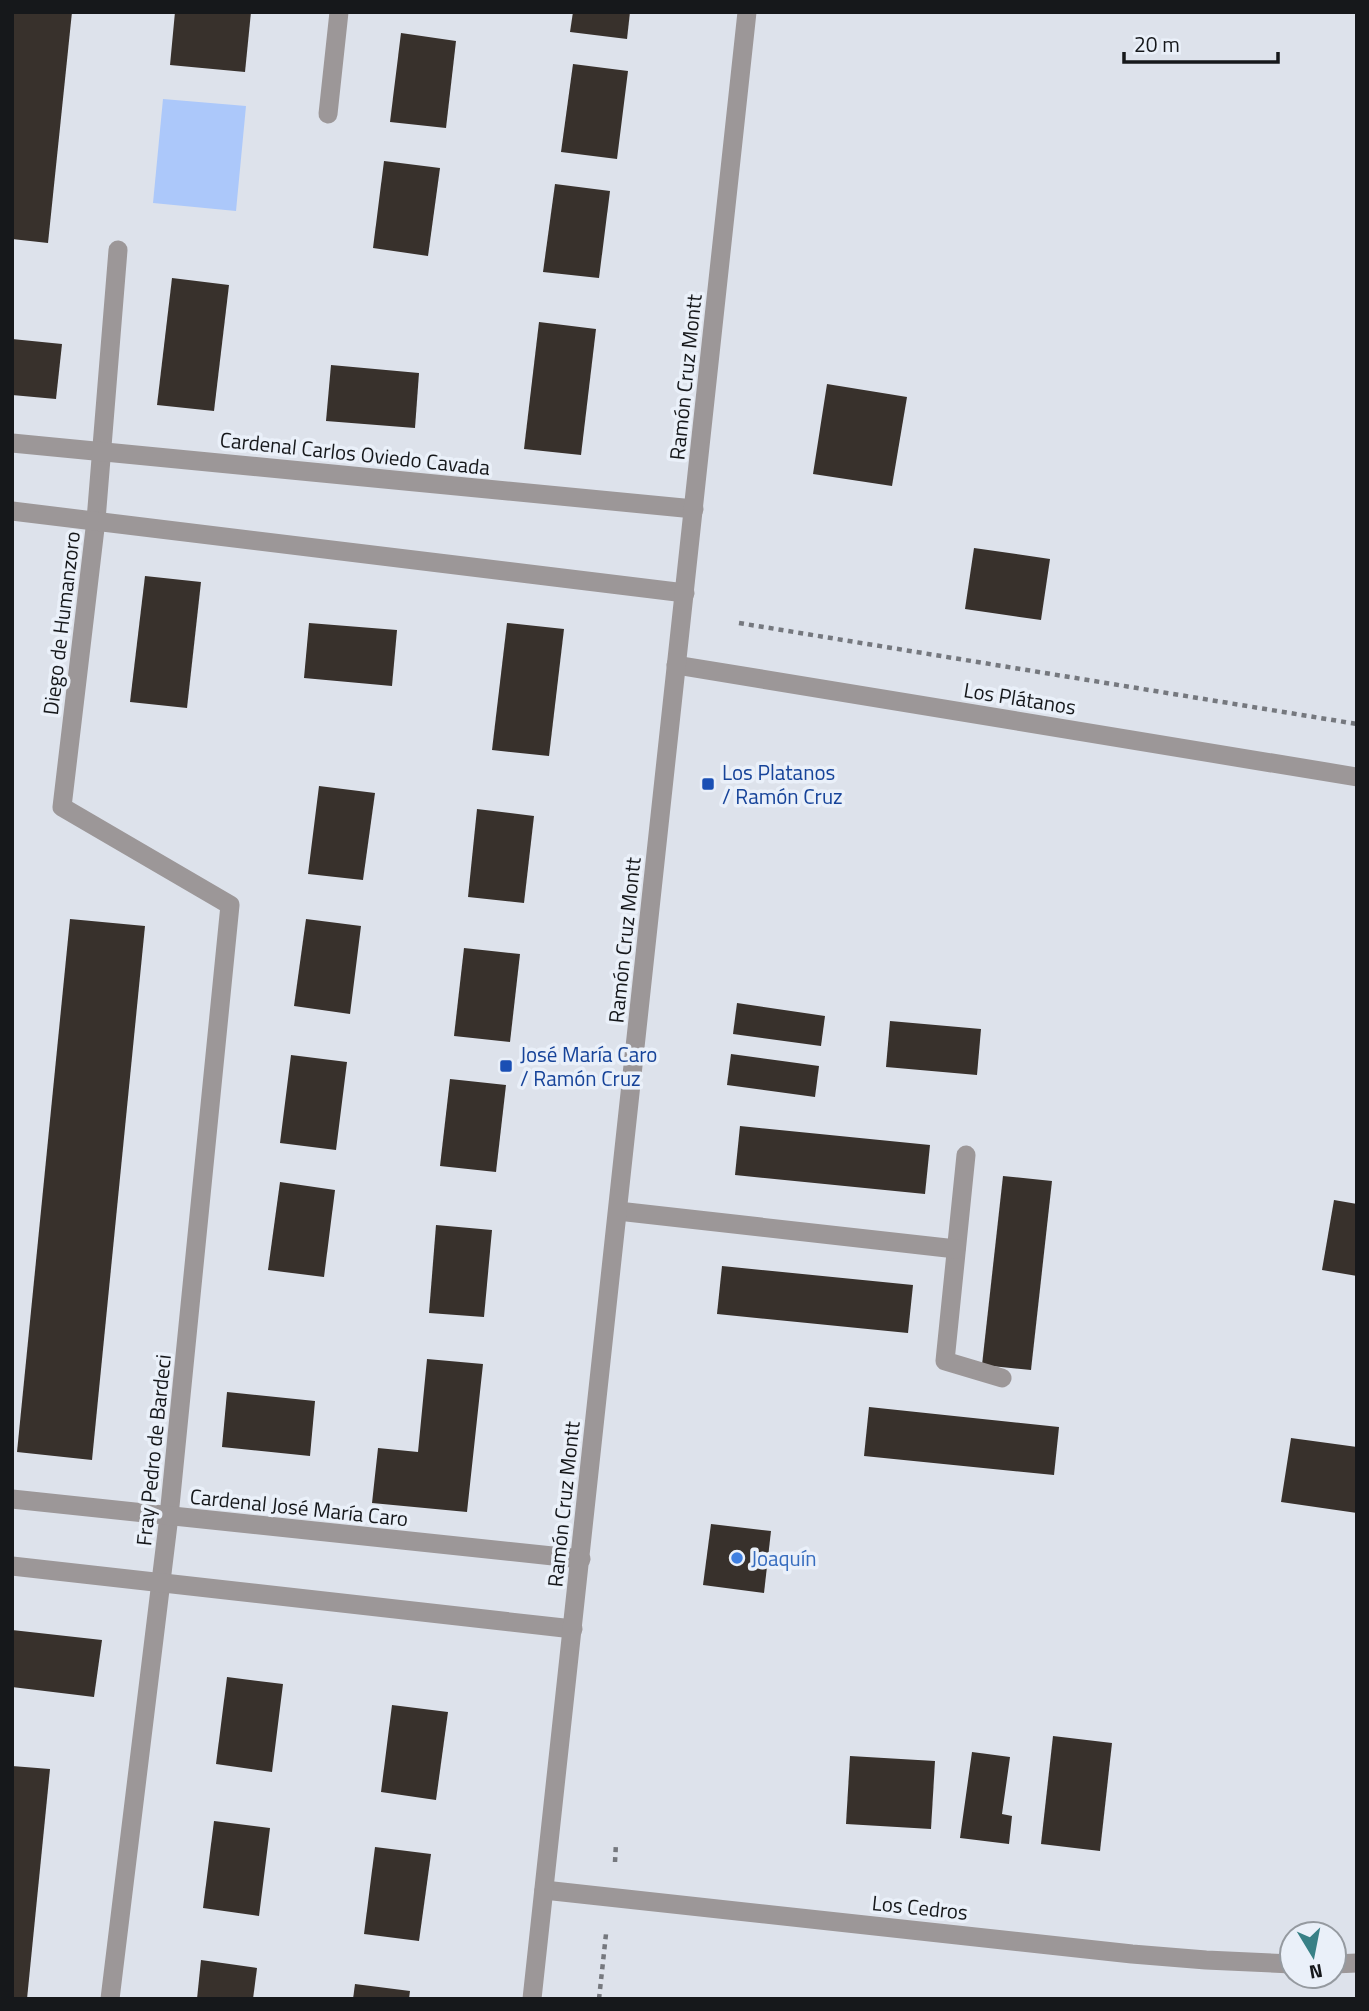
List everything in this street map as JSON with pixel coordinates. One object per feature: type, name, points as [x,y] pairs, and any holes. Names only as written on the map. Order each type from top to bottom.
[{"type":"street","points":[[328,114],[339,12]]},
{"type":"street","name":"Ramón Cruz Montt","points":[[532,1999],[747,12]]},
{"type":"street","name":"Diego de Humanzoro","points":[[118,250],[96,520],[62,807],[230,905]]},
{"type":"street","name":"Cardenal Carlos Oviedo Cavada","points":[[12,443],[694,509]]},
{"type":"street","points":[[12,510],[685,593]]},
{"type":"street","name":"Los Plátanos","points":[[676,665],[1357,777]]},
{"type":"street","name":"Fray Pedro de Bardeci","points":[[110,1999],[162,1582],[230,905]]},
{"type":"street","points":[[966,1155],[945,1361],[1002,1378]]},
{"type":"street","points":[[618,1211],[957,1249]]},
{"type":"street","name":"Cardenal José María Caro","points":[[12,1499],[581,1559]]},
{"type":"street","points":[[12,1566],[573,1629]]},
{"type":"street","name":"Los Cedros","points":[[544,1890],[1144,1955],[1278,1963]]},
{"type":"path","points":[[739,623],[1357,724]]},
{"type":"shaded area","points":[[163,99],[246,106],[236,211],[153,203]]},
{"type":"building","points":[[12,12],[72,12],[48,243],[12,239]]},
{"type":"building","points":[[175,12],[251,12],[245,72],[170,65]]},
{"type":"building","points":[[573,12],[630,12],[627,39],[570,32]]},
{"type":"building","points":[[401,33],[456,41],[446,128],[390,122]]},
{"type":"building","points":[[573,64],[628,71],[617,159],[561,152]]},
{"type":"building","points":[[384,161],[440,168],[428,256],[373,248]]},
{"type":"building","points":[[555,184],[610,191],[599,278],[543,272]]},
{"type":"building","points":[[172,278],[229,285],[214,411],[157,405]]},
{"type":"building","points":[[539,322],[596,329],[581,455],[524,449]]},
{"type":"building","points":[[12,339],[62,344],[56,399],[12,395]]},
{"type":"building","points":[[331,365],[419,373],[415,428],[326,421]]},
{"type":"building","points":[[827,384],[907,397],[892,486],[813,474]]},
{"type":"building","points":[[974,548],[1050,559],[1041,620],[965,609]]},
{"type":"building","points":[[145,576],[201,582],[187,708],[130,702]]},
{"type":"building","points":[[309,623],[397,630],[392,686],[304,678]]},
{"type":"building","points":[[507,623],[564,629],[549,756],[492,750]]},
{"type":"building","points":[[319,786],[375,793],[363,880],[308,874]]},
{"type":"building","points":[[477,809],[534,816],[524,903],[468,897]]},
{"type":"building","points":[[70,919],[145,926],[92,1460],[17,1452]]},
{"type":"building","points":[[306,919],[361,926],[350,1014],[294,1006]]},
{"type":"building","points":[[464,948],[520,954],[510,1042],[454,1036]]},
{"type":"building","points":[[737,1003],[825,1016],[821,1046],[733,1034]]},
{"type":"building","points":[[890,1021],[981,1029],[977,1075],[886,1067]]},
{"type":"building","points":[[731,1054],[819,1066],[815,1097],[727,1085]]},
{"type":"building","points":[[291,1055],[347,1062],[336,1150],[280,1143]]},
{"type":"building","points":[[450,1079],[506,1085],[496,1172],[440,1166]]},
{"type":"building","points":[[740,1126],[930,1145],[925,1194],[735,1175]]},
{"type":"building","points":[[1003,1176],[1052,1181],[1031,1370],[982,1365]]},
{"type":"building","points":[[280,1182],[335,1190],[324,1277],[268,1270]]},
{"type":"building","points":[[1334,1200],[1357,1204],[1357,1276],[1322,1270]]},
{"type":"building","points":[[436,1225],[492,1230],[484,1317],[429,1313]]},
{"type":"building","points":[[722,1266],[913,1285],[908,1333],[717,1314]]},
{"type":"building","points":[[427,1359],[483,1364],[467,1512],[372,1503],[378,1448],[418,1452]]},
{"type":"building","points":[[227,1392],[315,1401],[310,1456],[222,1447]]},
{"type":"building","points":[[869,1407],[1059,1427],[1054,1475],[864,1456]]},
{"type":"building","points":[[1291,1438],[1357,1447],[1357,1513],[1281,1502]]},
{"type":"building","name":"Joaquín","points":[[711,1524],[771,1531],[764,1593],[703,1585]]},
{"type":"building","points":[[12,1630],[102,1640],[94,1697],[12,1687]]},
{"type":"building","points":[[227,1677],[283,1684],[272,1772],[216,1764]]},
{"type":"building","points":[[392,1705],[448,1712],[436,1800],[381,1792]]},
{"type":"building","points":[[1053,1736],[1112,1743],[1100,1851],[1041,1844]]},
{"type":"building","points":[[972,1752],[1010,1757],[1002,1814],[1012,1816],[1009,1844],[960,1838]]},
{"type":"building","points":[[850,1756],[935,1761],[931,1829],[846,1824]]},
{"type":"building","points":[[12,1766],[50,1769],[27,1999],[12,1999]]},
{"type":"building","points":[[214,1821],[270,1828],[259,1916],[203,1908]]},
{"type":"building","points":[[375,1847],[431,1854],[419,1941],[364,1934]]},
{"type":"building","points":[[201,1960],[257,1968],[253,1999],[197,1999]]},
{"type":"building","points":[[355,1984],[410,1991],[409,1999],[353,1999]]},
{"type":"place","name":"Los Platanos / Ramón Cruz","points":[[708,784]]},
{"type":"place","name":"José María Caro / Ramón Cruz","points":[[506,1066]]},
{"type":"place","name":"Joaquín","points":[[737,1558]]}]
